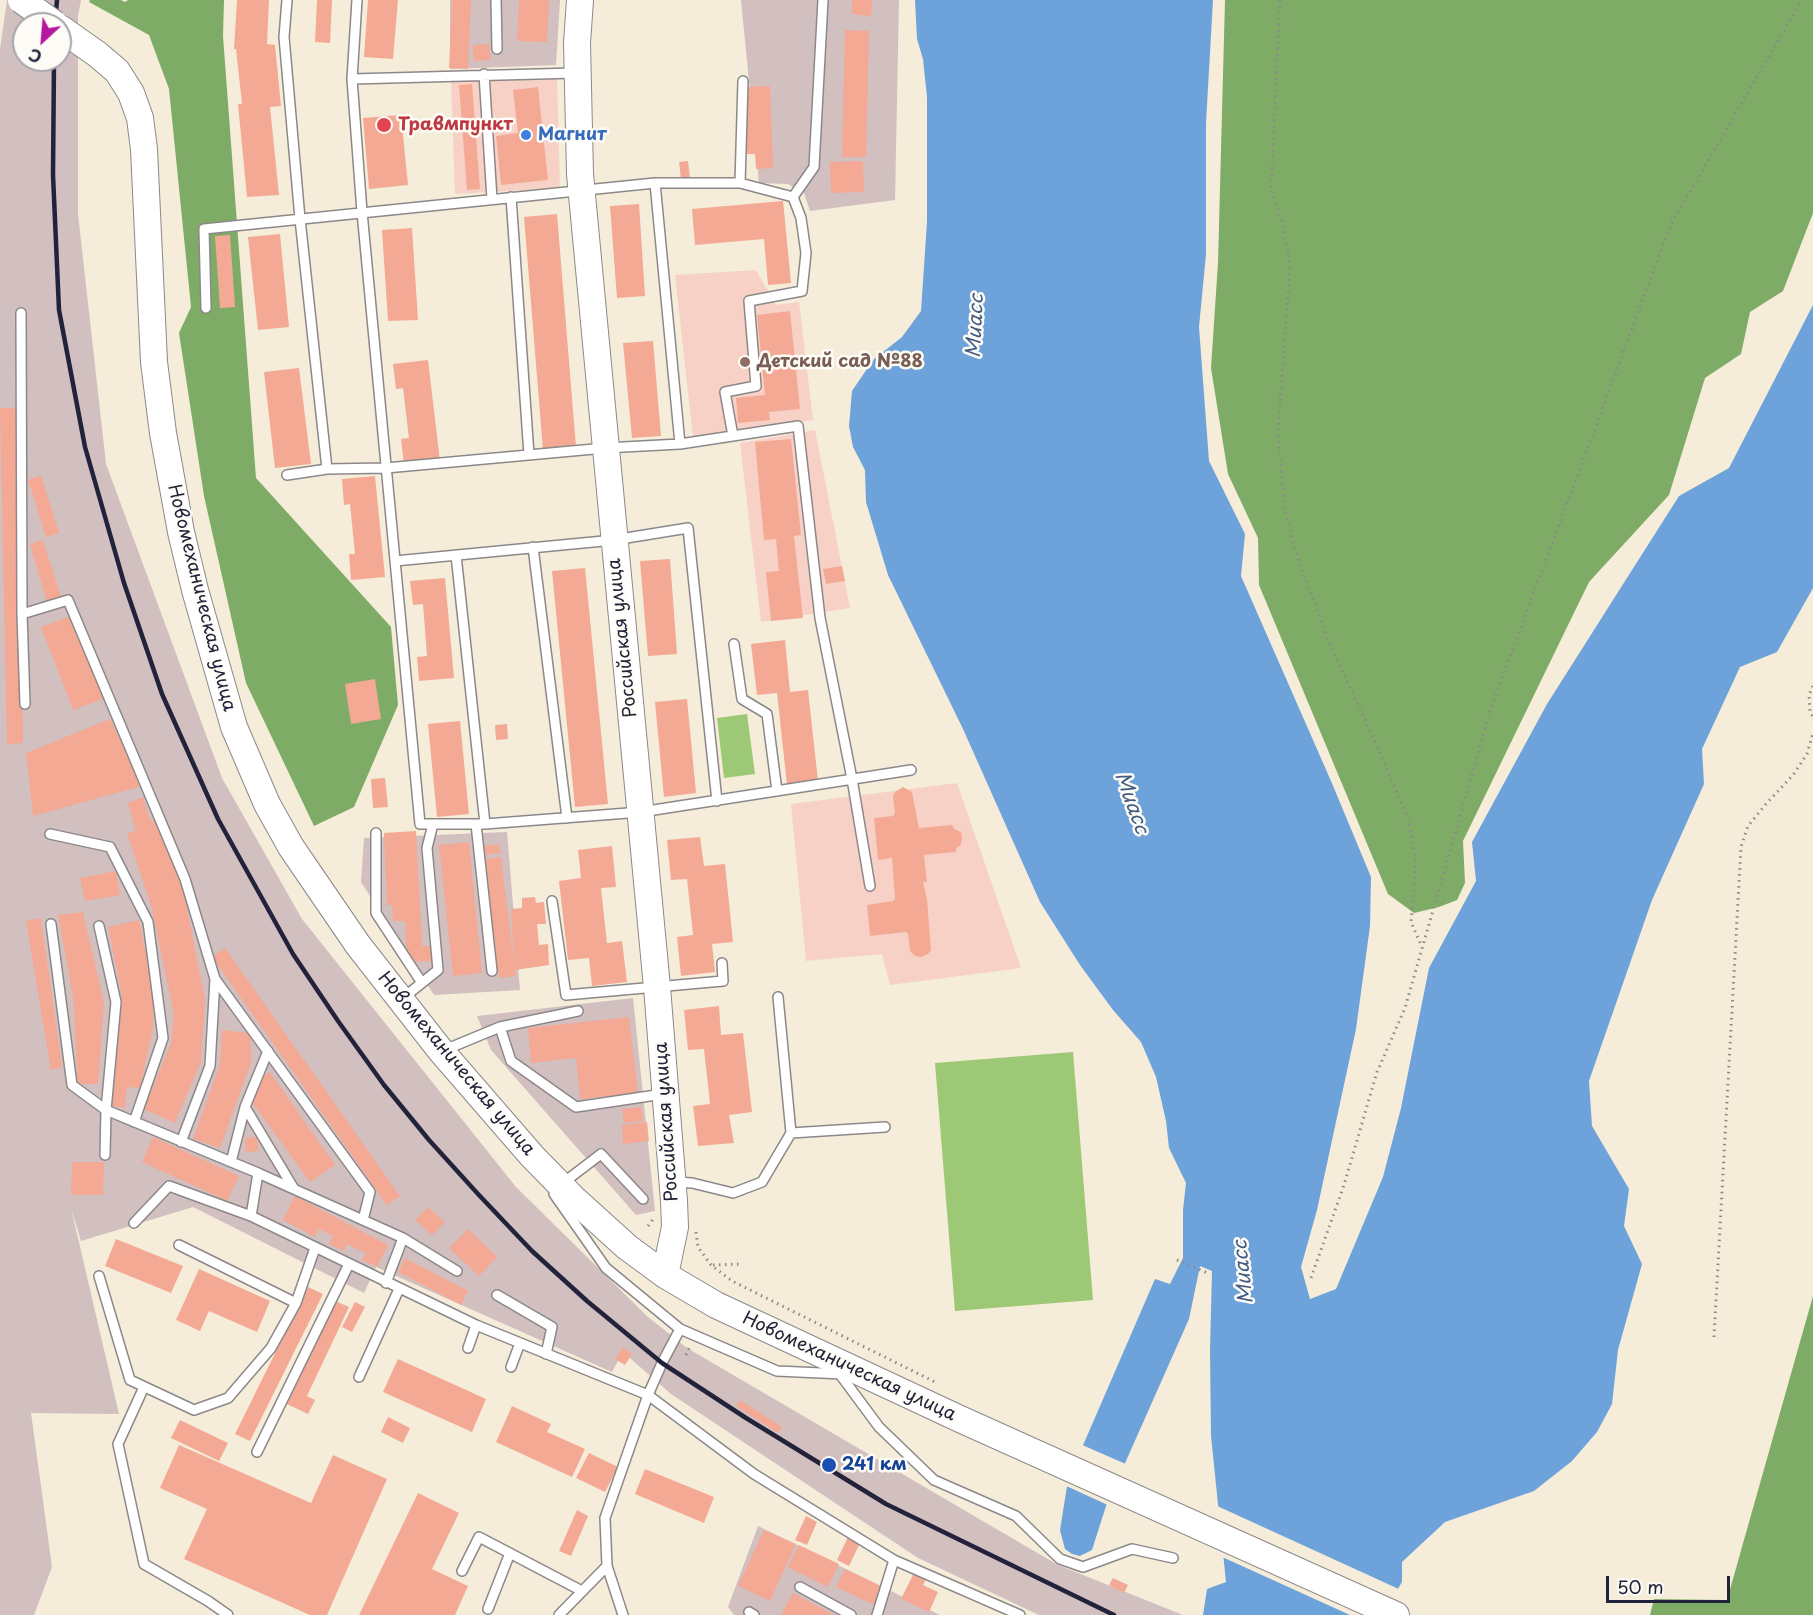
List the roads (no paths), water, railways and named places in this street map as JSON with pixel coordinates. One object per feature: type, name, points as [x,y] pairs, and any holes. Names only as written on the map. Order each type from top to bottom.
[{"type":"main road","points":[[21,0],[38,12]]},
{"type":"main road","name":"Российская улица","points":[[580,0],[577,43],[581,189],[641,812],[672,1182],[675,1227],[665,1275]]},
{"type":"main road","name":"Новомеханическая улица","points":[[72,36],[112,66],[125,82],[140,118],[144,150],[154,362],[163,434],[181,532],[223,694],[249,765],[291,847],[358,945],[441,1051],[560,1186],[627,1247],[665,1275],[716,1305],[865,1375],[1396,1615]]},
{"type":"lane","points":[[287,0],[284,37],[300,219],[327,469]]},
{"type":"lane","points":[[357,0],[352,79],[362,212],[420,824],[480,824],[641,812],[911,770]]},
{"type":"lane","points":[[496,0],[496,49]]},
{"type":"lane","points":[[793,197],[814,167],[823,0]]},
{"type":"lane","points":[[352,79],[578,73]]},
{"type":"lane","points":[[484,74],[492,199]]},
{"type":"lane","points":[[740,183],[742,81]]},
{"type":"lane","points":[[206,308],[204,229],[655,183],[740,183],[793,197]]},
{"type":"lane","points":[[655,183],[680,444]]},
{"type":"lane","points":[[511,197],[529,455]]},
{"type":"lane","points":[[733,436],[725,392],[756,386],[749,301],[802,291],[806,253],[801,218],[793,197]]},
{"type":"lane","points":[[21,313],[22,614],[25,704]]},
{"type":"lane","points":[[287,475],[327,469],[386,468],[605,448],[680,444],[798,426],[820,618],[852,779],[870,886]]},
{"type":"lane","points":[[395,561],[614,540],[688,528],[717,801]]},
{"type":"lane","points":[[533,548],[567,818]]},
{"type":"lane","points":[[456,555],[492,970]]},
{"type":"lane","points":[[22,614],[68,600],[185,879],[215,979],[370,1192],[363,1220]]},
{"type":"lane","points":[[734,644],[742,699],[767,714],[777,791]]},
{"type":"lane","points":[[400,1000],[438,970],[427,848],[433,824]]},
{"type":"lane","points":[[376,833],[376,914],[422,983]]},
{"type":"lane","points":[[50,834],[110,847],[148,922],[163,1038],[134,1122]]},
{"type":"lane","points":[[552,901],[566,995],[723,981],[722,963]]},
{"type":"lane","points":[[51,924],[72,1085],[106,1110],[258,1173],[403,1238],[457,1271]]},
{"type":"lane","points":[[99,926],[116,1002],[106,1110],[105,1155]]},
{"type":"lane","points":[[181,1142],[210,1066],[215,979]]},
{"type":"lane","points":[[672,1182],[692,1183],[733,1193],[762,1182],[791,1133],[778,997]]},
{"type":"lane","points":[[441,1051],[500,1027],[578,1011]]},
{"type":"lane","points":[[500,1027],[511,1061],[576,1107],[665,1094]]},
{"type":"lane","points":[[231,1162],[244,1107],[268,1051]]},
{"type":"lane","points":[[244,1107],[294,1189]]},
{"type":"lane","points":[[506,1126],[606,1268],[680,1329],[777,1371],[865,1375]]},
{"type":"lane","points":[[791,1133],[885,1127]]},
{"type":"lane","points":[[560,1186],[601,1154],[643,1198]]},
{"type":"lane","points":[[251,1216],[258,1173]]},
{"type":"lane","points":[[134,1223],[169,1186],[251,1216],[476,1325],[648,1395],[754,1474],[894,1560],[1020,1615]]},
{"type":"lane","points":[[386,1283],[403,1238]]},
{"type":"lane","points":[[179,1245],[296,1303]]},
{"type":"lane","points":[[99,1276],[130,1380],[194,1410],[228,1398],[271,1348],[296,1303],[315,1248]]},
{"type":"lane","points":[[257,1452],[349,1264]]},
{"type":"lane","points":[[359,1377],[399,1288]]},
{"type":"lane","points":[[497,1295],[552,1327],[546,1354]]},
{"type":"lane","points":[[468,1348],[476,1325]]},
{"type":"lane","points":[[623,1615],[607,1566],[605,1518],[648,1395],[680,1329]]},
{"type":"lane","points":[[511,1367],[520,1343]]},
{"type":"lane","points":[[838,1373],[879,1427],[934,1480],[1016,1516],[1059,1559],[1083,1567],[1132,1550],[1173,1558]]},
{"type":"lane","points":[[144,1387],[118,1444],[144,1564],[228,1615]]},
{"type":"lane","points":[[462,1571],[479,1537],[582,1591]]},
{"type":"lane","points":[[488,1609],[510,1553]]},
{"type":"lane","points":[[877,1615],[894,1560]]},
{"type":"lane","points":[[559,1615],[607,1566]]},
{"type":"lane","points":[[800,1587],[851,1615]]},
{"type":"water","name":"Миасс","points":[[915,0],[1213,0],[1206,123],[1206,254],[1199,327],[1209,461],[1245,534],[1241,576],[1371,877],[1370,926],[1356,1029],[1317,1210],[1301,1267],[1310,1299],[1336,1289],[1383,1177],[1401,1108],[1429,968],[1476,881],[1472,842],[1547,704],[1679,496],[1729,468],[1813,305],[1813,588],[1777,652],[1740,667],[1702,749],[1704,784],[1652,900],[1589,1081],[1592,1126],[1629,1189],[1624,1226],[1642,1264],[1618,1350],[1612,1404],[1597,1432],[1572,1461],[1534,1491],[1445,1522],[1402,1562],[1402,1582],[1388,1605],[1370,1615],[1203,1615],[1207,1589],[1226,1582],[1211,1436],[1212,1271],[1200,1266],[1189,1319],[1106,1506],[1092,1550],[1080,1556],[1065,1549],[1060,1530],[1068,1480],[1155,1279],[1170,1284],[1183,1258],[1183,1210],[1186,1183],[1169,1148],[1166,1121],[1156,1077],[1141,1042],[1113,1010],[1080,965],[1040,902],[963,729],[888,575],[866,502],[865,470],[853,447],[849,426],[852,391],[873,360],[902,337],[921,311],[927,222],[927,97],[923,59],[917,39]]},
{"type":"railway","points":[[56,12],[57,0]]},
{"type":"railway","points":[[54,72],[53,175],[59,310],[85,447],[124,583],[162,694],[218,819],[293,954],[338,1021],[384,1085],[429,1140],[478,1194],[532,1251],[587,1301],[662,1363],[886,1504],[1114,1615]]},
{"type":"place","name":"Травмпункт","points":[[384,125]]},
{"type":"place","name":"Магнит","points":[[526,135]]},
{"type":"place","name":"Детский сад №88","points":[[745,362]]},
{"type":"place","name":"241 км","points":[[829,1465]]}]
